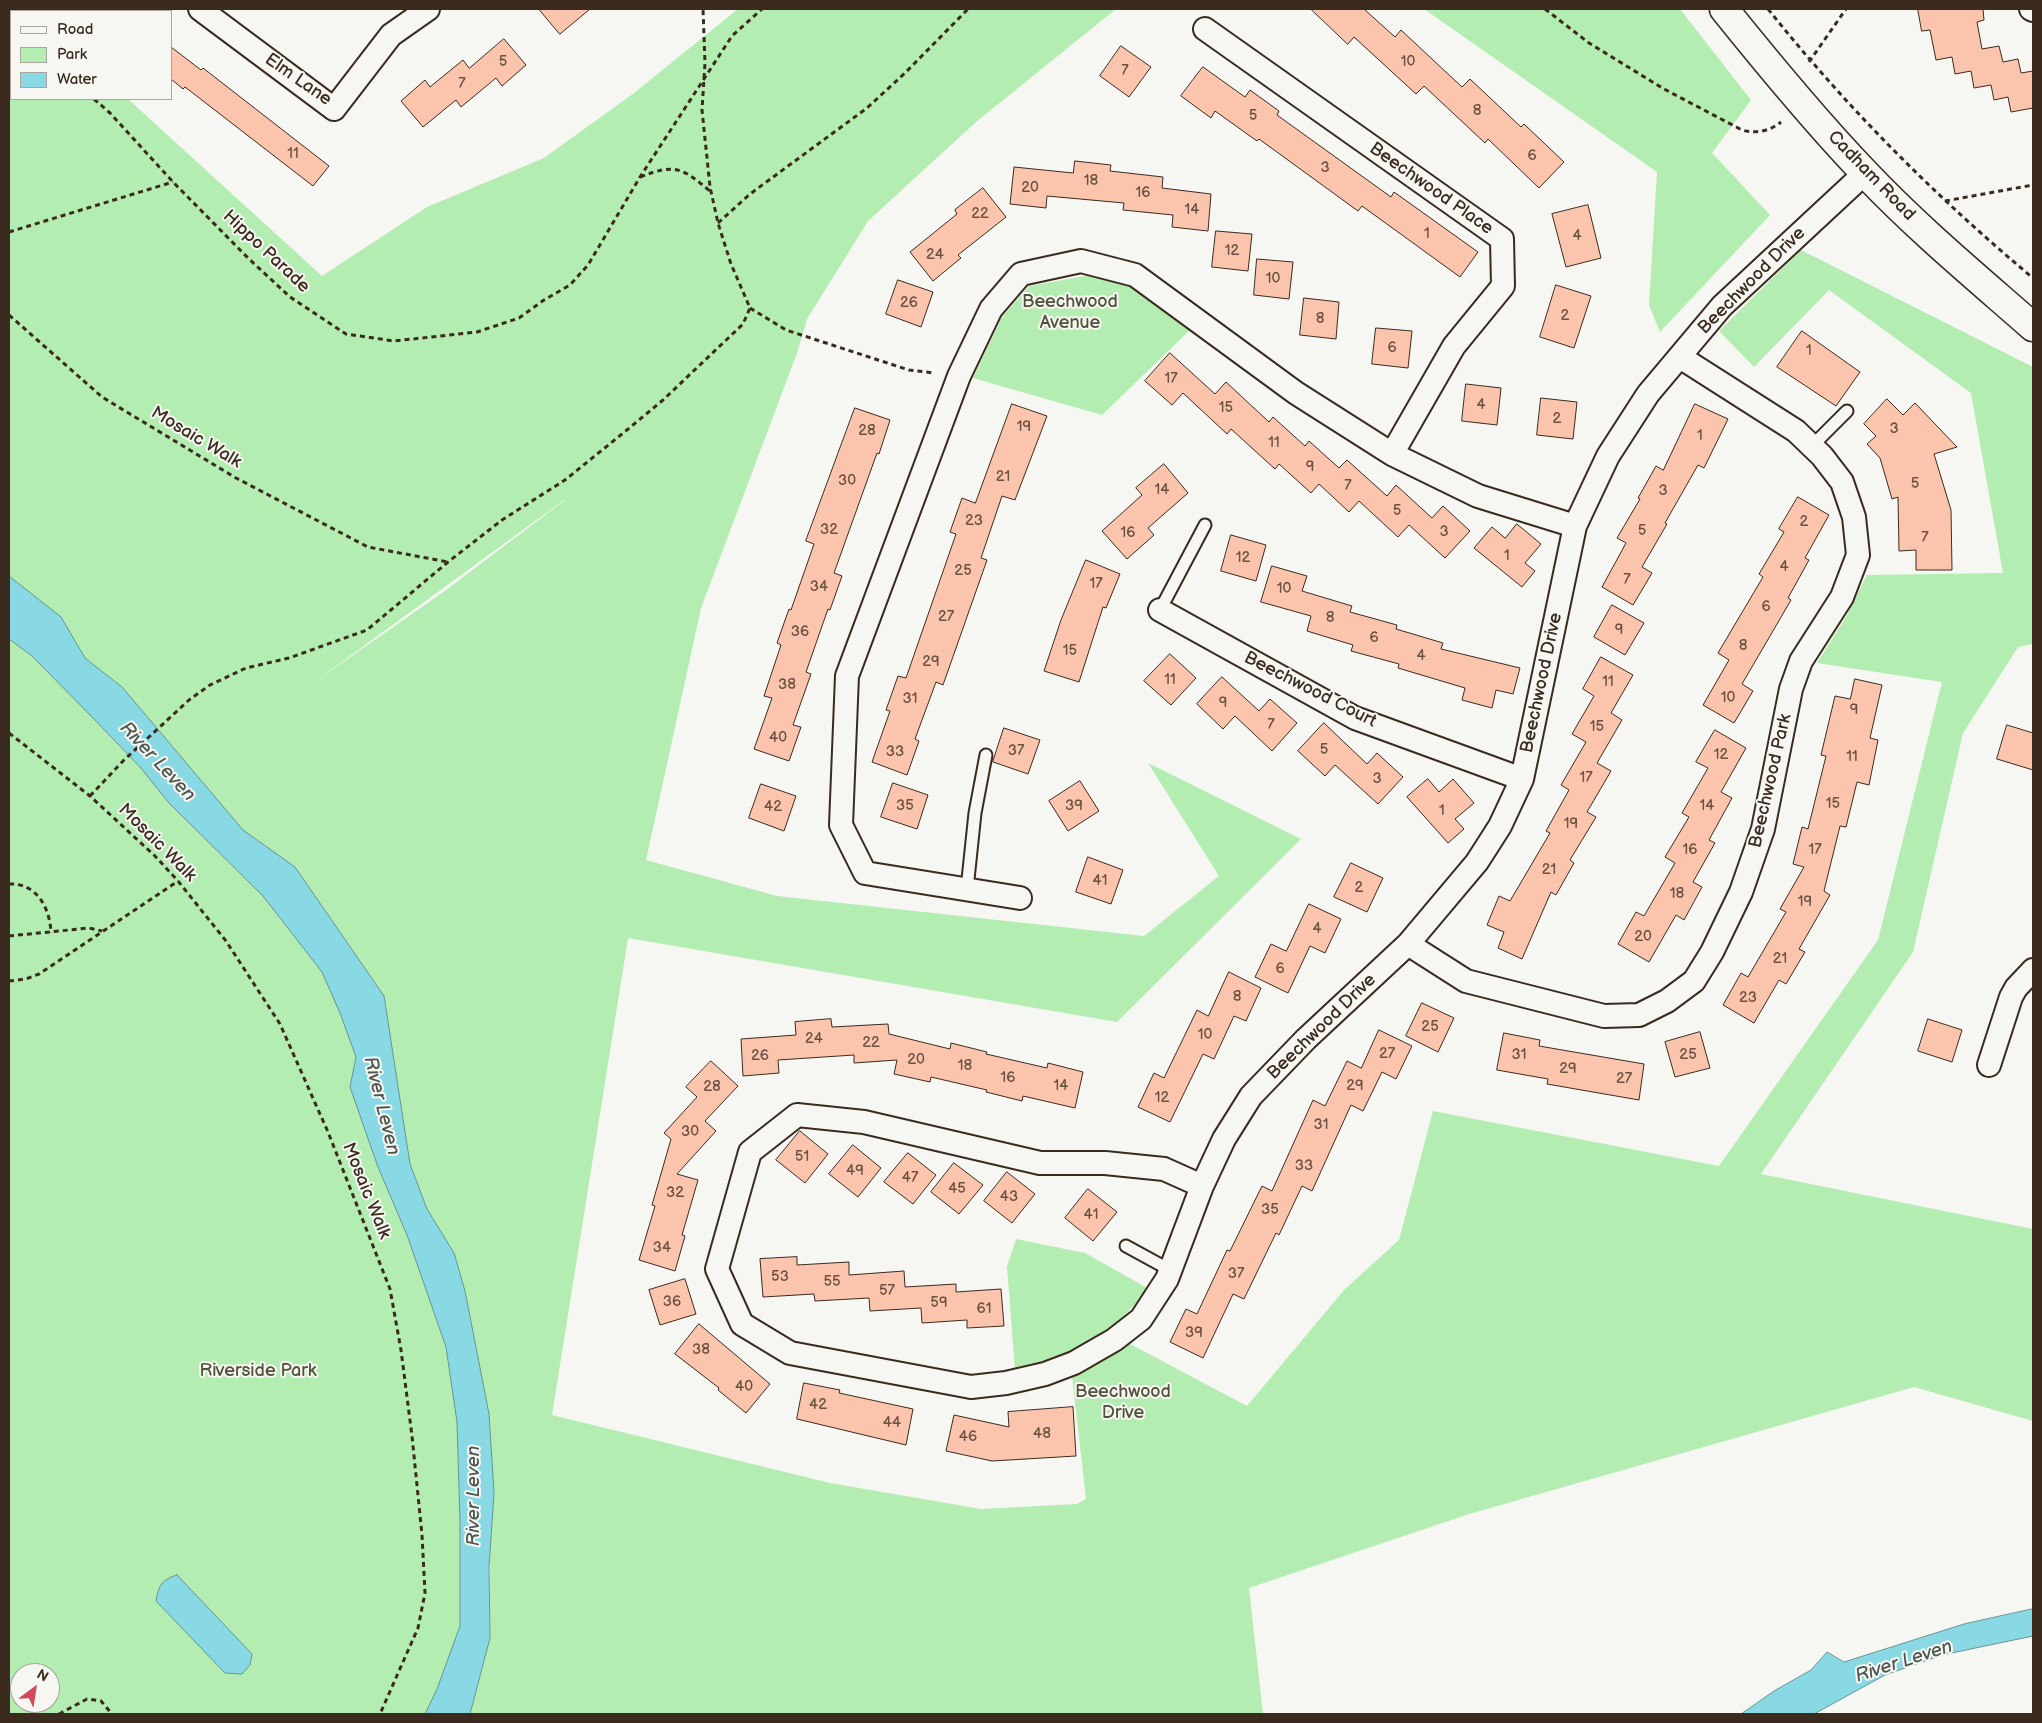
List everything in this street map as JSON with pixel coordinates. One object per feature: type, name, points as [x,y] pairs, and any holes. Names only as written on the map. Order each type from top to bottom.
[{"type":"street","name":"Elm Lane","points":[[200,9],[334,108],[390,34],[428,9]]},
{"type":"street","name":"Cadham Road","points":[[1724,9],[1802,103],[1864,173],[1902,210],[2033,327]]},
{"type":"street","name":"Beechwood Place","points":[[1205,29],[1502,239],[1503,286],[1454,346],[1392,454]]},
{"type":"street","name":"Beechwood Drive","points":[[1202,1186],[1164,1169],[1104,1163],[1040,1163],[864,1122],[796,1116],[750,1152],[717,1268],[742,1324],[790,1353],[971,1387],[1006,1383],[1045,1374],[1074,1363],[1114,1340],[1141,1319],[1167,1279],[1202,1186],[1224,1139],[1251,1096],[1306,1039],[1408,944],[1477,862],[1500,826],[1522,779],[1575,526],[1608,456],[1648,394],[1722,306],[1864,173]]},
{"type":"street","points":[[1020,898],[865,872],[842,825],[847,676],[959,376],[990,308],[1021,274],[1081,261],[1135,275],[1296,393],[1392,454],[1478,496],[1575,526]]},
{"type":"street","name":"Beechwood Park","points":[[1408,944],[1466,981],[1604,1016],[1639,1015],[1667,1001],[1694,981],[1712,952],[1742,892],[1763,829],[1791,689],[1802,661],[1842,597],[1858,555],[1854,517],[1842,482],[1812,446],[1796,431],[1680,357]]},
{"type":"street","name":"Beechwood Court","points":[[1160,610],[1356,718],[1522,779]]},
{"type":"street","points":[[1989,1065],[2011,997],[2016,988],[2033,970]]},
{"type":"lane","points":[[1812,446],[1847,411]]},
{"type":"lane","points":[[1160,610],[1205,525]]},
{"type":"lane","points":[[967,889],[975,813],[986,755]]},
{"type":"lane","points":[[1126,1246],[1170,1270]]},
{"type":"path","points":[[703,9],[704,80],[702,110],[711,192],[718,223],[731,264],[750,308],[786,330],[847,351],[909,370],[959,376]]},
{"type":"path","name":"Hippo Parade","points":[[95,100],[110,113],[173,182],[248,258],[290,297],[346,334],[394,341],[477,332],[519,318],[544,300],[570,285],[588,265],[640,177],[732,36],[762,9]]},
{"type":"path","points":[[718,223],[750,194],[867,108],[906,73],[968,9]]},
{"type":"path","points":[[1545,9],[1589,43],[1664,89],[1742,130],[1752,133],[1776,126],[1802,103]]},
{"type":"path","points":[[1768,9],[1810,61],[1873,129],[1944,201],[2033,278]]},
{"type":"path","points":[[1810,61],[1846,9]]},
{"type":"path","points":[[640,177],[656,171],[674,168],[694,177],[711,192]]},
{"type":"path","points":[[9,232],[173,182]]},
{"type":"path","points":[[1944,201],[2033,185]]},
{"type":"path","points":[[90,796],[124,760],[189,700],[203,690],[246,668],[289,658],[368,630],[448,562],[502,520],[565,480],[656,406],[743,324],[750,308]]},
{"type":"path","name":"Mosaic Walk","points":[[9,315],[102,398],[236,478],[368,547],[448,562]]},
{"type":"path","name":"Mosaic Walk","points":[[9,733],[90,796],[155,856],[178,881],[226,941],[280,1024],[328,1132],[390,1288],[401,1350],[412,1436],[422,1536],[424,1593],[418,1628],[380,1714]]},
{"type":"path","points":[[9,981],[26,979],[39,974],[178,881]]},
{"type":"path","points":[[9,884],[28,888],[38,895],[46,906],[50,919],[51,933]]},
{"type":"path","points":[[9,936],[89,928],[103,931]]},
{"type":"path","points":[[59,1714],[87,1699],[101,1701],[112,1714]]},
{"type":"green space","name":"Riverside Park","points":[[9,9],[42,9],[10,10],[10,100],[129,100],[322,276],[427,207],[544,158],[634,93],[738,9],[1116,9],[976,122],[868,221],[807,319],[797,353],[701,608],[646,860],[777,896],[1144,936],[1219,876],[1148,763],[1301,839],[1117,1022],[628,938],[552,1415],[830,1483],[981,1509],[1077,1504],[1086,1499],[1072,1376],[1130,1344],[1247,1406],[1344,1290],[1399,1240],[1433,1111],[1719,1166],[1878,940],[1942,682],[1817,663],[1846,617],[1867,575],[2003,573],[1971,393],[1829,290],[1754,367],[1719,331],[1801,250],[2033,367],[2033,644],[2018,647],[1963,733],[1913,952],[1761,1174],[2033,1229],[2033,1421],[1914,1387],[1469,1514],[1249,1588],[1263,1714],[470,1714],[490,1638],[490,1544],[458,1714],[9,1714]],"holes":[[[564,500],[565,500],[442,593],[313,683]]]},
{"type":"green space","points":[[1424,9],[1680,9],[1751,100],[1712,153],[1770,215],[1660,332],[1649,305],[1657,172]]},
{"type":"green space","name":"Beechwood Avenue","points":[[1090,275],[1133,286],[1191,329],[1102,415],[973,378],[1002,317],[1029,286]]},
{"type":"green space","points":[[1016,1239],[1085,1253],[1149,1289],[1106,1333],[1081,1351],[1053,1363],[1015,1370],[1007,1267]]},
{"type":"water","name":"River Leven","points":[[9,576],[61,617],[85,658],[122,687],[243,830],[295,867],[384,996],[410,1164],[427,1209],[454,1253],[465,1291],[489,1414],[494,1493],[489,1567],[490,1638],[470,1714],[425,1714],[437,1689],[460,1626],[460,1521],[457,1422],[446,1347],[407,1235],[378,1167],[350,1087],[356,1057],[340,1013],[322,972],[263,896],[169,803],[140,767],[32,656],[9,639]]},
{"type":"water","points":[[177,1575],[252,1654],[250,1665],[242,1674],[225,1673],[156,1601],[158,1591],[164,1581]]},
{"type":"water","name":"River Leven","points":[[2033,1609],[2033,1636],[1942,1655],[1885,1675],[1814,1714],[1741,1714],[1774,1691],[1811,1670],[1827,1652],[1844,1662],[1964,1624]]},
{"type":"building","points":[[539,9],[590,9],[560,34]]},
{"type":"building","points":[[1311,9],[1364,9],[1395,37],[1401,30],[1462,87],[1470,79],[1521,127],[1524,124],[1564,162],[1539,188],[1488,139],[1485,143],[1424,86],[1416,94],[1354,37],[1348,44]]},
{"type":"building","points":[[1918,9],[1983,9],[1984,20],[1977,22],[1982,49],[1999,46],[2003,62],[2018,59],[2021,73],[2033,71],[2033,108],[2011,112],[2008,97],[1994,100],[1991,85],[1974,88],[1971,71],[1955,74],[1952,57],[1936,60],[1930,30],[1922,31]]},
{"type":"building","points":[[504,39],[526,65],[502,86],[496,78],[461,107],[456,100],[423,127],[401,101],[425,80],[430,87],[463,60],[469,68]]},
{"type":"building","points":[[1121,46],[1151,67],[1129,97],[1100,76]]},
{"type":"building","points":[[172,48],[201,70],[203,68],[329,166],[313,186],[185,87],[183,89],[172,80]]},
{"type":"building","points":[[1203,67],[1245,97],[1250,90],[1279,111],[1277,115],[1391,197],[1394,192],[1478,252],[1460,277],[1362,206],[1358,211],[1259,139],[1257,141],[1215,111],[1211,118],[1181,96]]},
{"type":"building","points":[[1075,161],[1111,165],[1110,171],[1163,177],[1162,188],[1211,194],[1208,231],[1172,227],[1173,215],[1123,210],[1124,203],[1047,196],[1046,208],[1010,204],[1014,167],[1073,173]]},
{"type":"building","points":[[983,188],[1006,217],[958,255],[961,258],[933,281],[910,252],[957,214],[955,210]]},
{"type":"building","points":[[1588,205],[1601,258],[1566,267],[1552,214]]},
{"type":"building","points":[[1216,231],[1252,234],[1248,271],[1212,267]]},
{"type":"building","points":[[1257,259],[1293,262],[1289,299],[1254,295]]},
{"type":"building","points":[[898,280],[933,292],[921,327],[886,314]]},
{"type":"building","points":[[1556,285],[1591,296],[1574,348],[1540,337]]},
{"type":"building","points":[[1304,298],[1339,302],[1336,339],[1300,335]]},
{"type":"building","points":[[1376,328],[1412,331],[1408,368],[1372,364]]},
{"type":"building","points":[[1802,331],[1860,372],[1836,406],[1777,367]]},
{"type":"building","points":[[1170,353],[1215,394],[1226,382],[1269,422],[1273,417],[1305,446],[1309,441],[1339,468],[1347,460],[1387,496],[1396,485],[1432,518],[1443,506],[1470,531],[1445,558],[1409,525],[1398,537],[1359,501],[1349,512],[1319,484],[1311,493],[1279,464],[1275,469],[1231,429],[1227,434],[1183,393],[1172,405],[1145,381]]},
{"type":"building","points":[[1466,384],[1501,388],[1497,425],[1462,421]]},
{"type":"building","points":[[1541,398],[1577,402],[1573,439],[1537,435]]},
{"type":"building","points":[[1887,399],[1903,415],[1915,403],[1957,447],[1934,454],[1951,510],[1952,570],[1916,570],[1916,550],[1899,551],[1898,497],[1892,499],[1880,458],[1867,444],[1876,436],[1864,424]]},
{"type":"building","points":[[1012,404],[1047,416],[1015,500],[1002,496],[981,558],[987,560],[943,685],[936,682],[915,739],[919,741],[907,775],[872,762],[890,711],[886,710],[898,676],[906,678],[956,534],[950,532],[962,498],[975,503]]},
{"type":"building","points":[[1695,404],[1728,419],[1704,468],[1698,465],[1642,567],[1652,573],[1633,605],[1602,587],[1626,543],[1617,538],[1640,499],[1638,498],[1656,466],[1663,470]]},
{"type":"building","points":[[855,408],[890,420],[834,573],[842,576],[830,610],[828,609],[806,672],[811,674],[793,725],[801,727],[789,761],[754,749],[772,698],[764,696],[781,645],[777,643],[789,609],[791,610],[814,544],[806,541]]},
{"type":"building","points":[[1164,464],[1188,493],[1148,528],[1154,535],[1127,559],[1102,531],[1142,495],[1136,488]]},
{"type":"building","points":[[1798,497],[1829,515],[1805,558],[1809,560],[1788,598],[1791,600],[1742,684],[1753,691],[1734,723],[1703,705],[1729,660],[1718,653],[1763,577],[1759,574],[1784,532],[1779,529]]},
{"type":"building","points":[[1517,524],[1541,544],[1525,563],[1535,571],[1522,587],[1474,548],[1492,527],[1505,538]]},
{"type":"building","points":[[1231,535],[1266,545],[1256,581],[1221,571]]},
{"type":"building","points":[[1086,560],[1120,574],[1106,608],[1103,607],[1079,682],[1044,671],[1061,620]]},
{"type":"building","points":[[1272,566],[1307,576],[1302,591],[1352,606],[1350,612],[1397,625],[1396,629],[1443,643],[1441,649],[1520,668],[1513,694],[1496,690],[1492,708],[1462,700],[1465,688],[1398,668],[1399,664],[1351,651],[1353,645],[1307,631],[1311,616],[1261,602]]},
{"type":"building","points":[[1612,605],[1644,623],[1625,655],[1594,637]]},
{"type":"building","points":[[1170,654],[1196,678],[1171,705],[1144,681]]},
{"type":"building","points":[[1601,657],[1633,675],[1611,713],[1622,720],[1597,763],[1611,771],[1587,812],[1596,817],[1570,860],[1574,863],[1556,895],[1551,892],[1522,959],[1498,948],[1504,932],[1487,925],[1499,896],[1510,901],[1550,833],[1546,831],[1569,790],[1561,785],[1586,742],[1572,734],[1594,696],[1583,689]]},
{"type":"building","points":[[1222,677],[1259,711],[1270,699],[1297,723],[1272,751],[1235,716],[1223,729],[1197,704]]},
{"type":"building","points":[[1855,679],[1882,685],[1870,738],[1878,740],[1869,785],[1857,782],[1846,827],[1840,826],[1824,891],[1830,895],[1799,949],[1805,952],[1786,984],[1779,980],[1754,1023],[1723,1005],[1741,973],[1748,977],[1786,912],[1780,909],[1804,867],[1793,864],[1802,827],[1808,829],[1826,756],[1821,755],[1835,696],[1850,699]]},
{"type":"building","points":[[1324,723],[1367,764],[1377,753],[1403,777],[1378,804],[1335,765],[1325,776],[1298,751]]},
{"type":"building","points":[[2007,725],[2033,733],[2033,770],[1997,759]]},
{"type":"building","points":[[1004,728],[1040,740],[1028,774],[993,762]]},
{"type":"building","points":[[1715,730],[1746,748],[1721,792],[1732,798],[1709,840],[1715,843],[1693,882],[1702,887],[1684,920],[1676,915],[1649,962],[1618,944],[1636,912],[1644,916],[1675,863],[1665,857],[1689,817],[1682,813],[1708,768],[1696,762]]},
{"type":"building","points":[[1428,779],[1439,792],[1453,779],[1474,803],[1455,819],[1464,829],[1448,843],[1407,797]]},
{"type":"building","points":[[1080,781],[1099,811],[1068,831],[1049,801]]},
{"type":"building","points":[[893,783],[928,795],[917,829],[881,817]]},
{"type":"building","points":[[761,784],[796,796],[784,831],[749,818]]},
{"type":"building","points":[[1088,857],[1123,870],[1111,904],[1076,892]]},
{"type":"building","points":[[1351,863],[1383,878],[1367,912],[1334,897]]},
{"type":"building","points":[[1309,904],[1341,919],[1325,953],[1310,946],[1288,993],[1255,977],[1271,944],[1286,951]]},
{"type":"building","points":[[1229,972],[1261,988],[1246,1021],[1234,1016],[1214,1059],[1203,1054],[1170,1122],[1138,1107],[1154,1073],[1164,1078],[1197,1010],[1208,1016]]},
{"type":"building","points":[[1422,1003],[1454,1018],[1438,1052],[1406,1036]]},
{"type":"building","points":[[831,1019],[832,1027],[888,1024],[889,1034],[950,1049],[951,1043],[987,1052],[986,1054],[1047,1068],[1048,1063],[1083,1072],[1075,1108],[1023,1096],[1022,1101],[986,1092],[987,1090],[931,1077],[930,1082],[894,1074],[897,1060],[854,1063],[854,1055],[778,1060],[779,1073],[743,1076],[741,1039],[796,1035],[795,1022]]},
{"type":"building","points":[[1928,1019],[1962,1030],[1952,1062],[1918,1051]]},
{"type":"building","points":[[1379,1030],[1412,1046],[1396,1079],[1382,1072],[1363,1111],[1351,1105],[1312,1191],[1302,1186],[1279,1235],[1276,1233],[1244,1299],[1233,1294],[1203,1358],[1170,1342],[1186,1309],[1197,1314],[1227,1250],[1230,1251],[1262,1186],[1272,1191],[1313,1100],[1325,1106],[1347,1061],[1361,1068]]},
{"type":"building","points":[[1700,1032],[1710,1068],[1675,1077],[1665,1042]]},
{"type":"building","points":[[1504,1033],[1540,1040],[1539,1046],[1644,1064],[1639,1100],[1547,1084],[1548,1079],[1497,1070]]},
{"type":"building","points":[[711,1061],[738,1086],[705,1121],[716,1131],[677,1174],[698,1180],[682,1235],[685,1236],[675,1271],[639,1260],[655,1206],[652,1205],[671,1139],[664,1133],[697,1097],[686,1087]]},
{"type":"building","points":[[800,1131],[828,1154],[805,1183],[776,1160]]},
{"type":"building","points":[[853,1145],[881,1168],[858,1197],[829,1174]]},
{"type":"building","points":[[908,1153],[936,1175],[913,1204],[884,1182]]},
{"type":"building","points":[[954,1163],[983,1185],[959,1214],[931,1192]]},
{"type":"building","points":[[1007,1172],[1035,1194],[1012,1223],[984,1201]]},
{"type":"building","points":[[1088,1189],[1117,1212],[1093,1241],[1065,1218]]},
{"type":"building","points":[[797,1257],[797,1265],[849,1262],[849,1275],[904,1271],[905,1287],[956,1284],[956,1292],[1001,1289],[1004,1326],[967,1328],[967,1320],[922,1323],[921,1308],[870,1311],[869,1298],[815,1301],[814,1294],[763,1297],[760,1259]]},
{"type":"building","points":[[685,1279],[696,1314],[660,1325],[649,1290]]},
{"type":"building","points":[[699,1324],[770,1384],[746,1413],[718,1390],[719,1388],[675,1354]]},
{"type":"building","points":[[804,1383],[840,1390],[839,1393],[913,1409],[906,1445],[797,1419]]},
{"type":"building","points":[[1073,1407],[1076,1456],[992,1461],[946,1451],[954,1415],[1009,1427],[1008,1412]]}]
